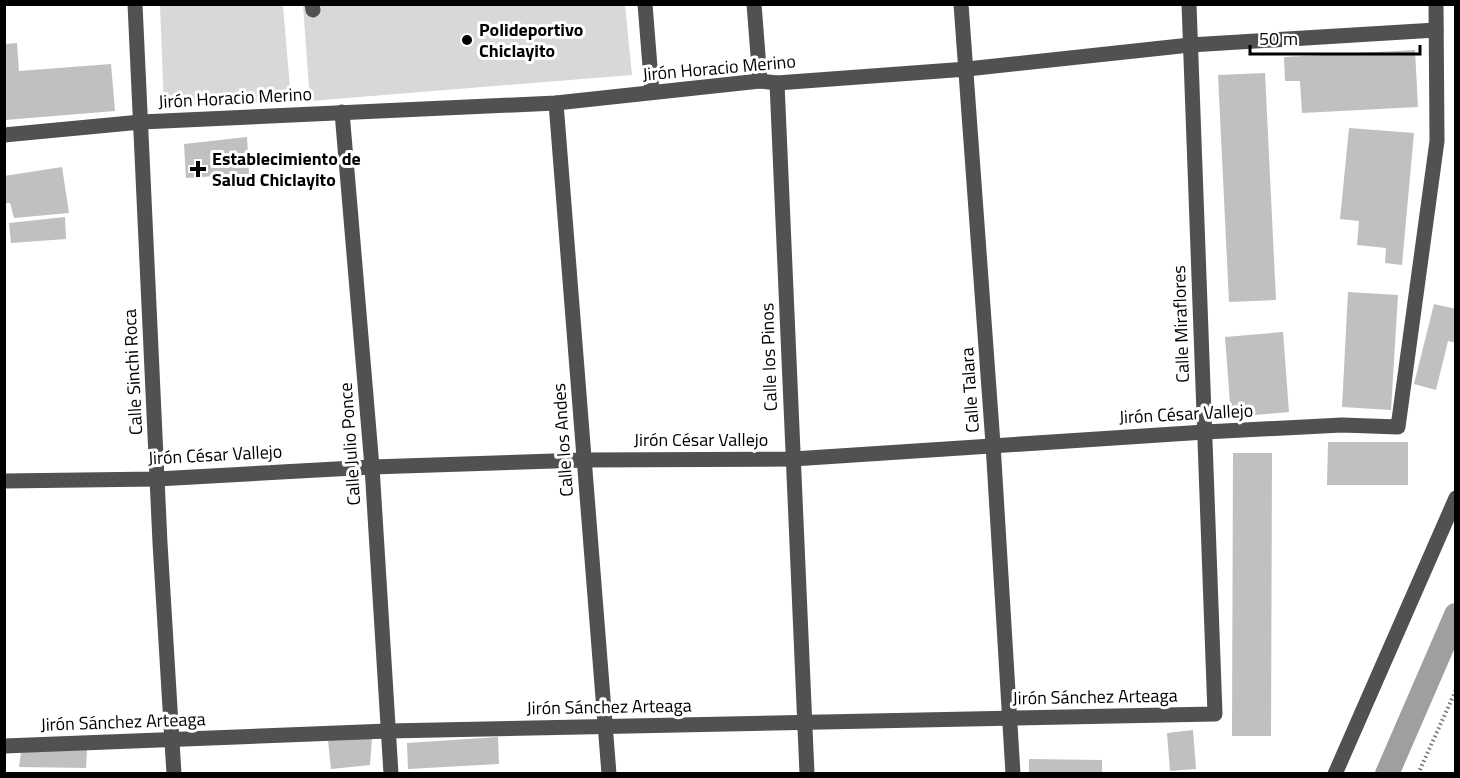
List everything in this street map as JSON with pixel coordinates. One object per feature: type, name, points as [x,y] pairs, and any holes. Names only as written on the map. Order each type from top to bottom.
[{"type":"street","name":"Calle Sinchi Roca","points":[[135,4],[174,774]]},
{"type":"street","points":[[645,4],[652,92]]},
{"type":"street","points":[[753,4],[760,81]]},
{"type":"street","name":"Calle Talara","points":[[961,4],[993,444],[1013,774]]},
{"type":"street","name":"Calle Miraflores","points":[[1189,4],[1215,714]]},
{"type":"street","points":[[1436,4],[1436,30]]},
{"type":"street","name":"Jirón Horacio Merino","points":[[4,135],[141,122],[556,103],[760,81],[777,82],[967,69],[1190,45],[1436,30]]},
{"type":"street","name":"Jirón César Vallejo","points":[[4,481],[158,478],[372,467],[584,460],[793,459],[993,444],[1205,432],[1342,425],[1398,427],[1437,141],[1436,30]]},
{"type":"street","name":"Calle los Pinos","points":[[777,82],[807,774]]},
{"type":"street","name":"Calle los Andes","points":[[556,103],[609,774]]},
{"type":"street","name":"Calle Julio Ponce","points":[[342,112],[372,467],[391,774]]},
{"type":"street","points":[[1335,774],[1455,498]]},
{"type":"street","name":"Jirón Sánchez Arteaga","points":[[4,746],[388,731],[1215,714]]},
{"type":"path","points":[[1418,774],[1455,690]]},
{"type":"shaded area","points":[[160,5],[283,5],[291,100],[164,107]]},
{"type":"shaded area","name":"Polideportivo Chiclayito","points":[[303,5],[625,5],[632,75],[310,101]]},
{"type":"building","points":[[17,43],[19,71],[111,64],[115,111],[5,120],[5,44]]},
{"type":"building","points":[[1415,50],[1418,107],[1302,113],[1300,81],[1285,81],[1284,57]]},
{"type":"building","points":[[1265,73],[1276,300],[1229,302],[1218,75]]},
{"type":"building","points":[[1349,128],[1414,133],[1402,265],[1385,263],[1386,248],[1357,245],[1359,221],[1340,219]]},
{"type":"building","points":[[247,137],[249,174],[186,178],[184,144]]},
{"type":"building","points":[[62,167],[69,213],[14,218],[10,203],[4,203],[4,176]]},
{"type":"building","points":[[65,217],[66,239],[11,243],[9,223]]},
{"type":"building","points":[[1348,292],[1398,295],[1391,410],[1342,407]]},
{"type":"building","points":[[1434,304],[1456,309],[1456,343],[1448,341],[1436,390],[1414,384]]},
{"type":"building","points":[[1283,332],[1289,412],[1231,417],[1225,337]]},
{"type":"building","points":[[1328,442],[1408,442],[1408,485],[1327,485]]},
{"type":"building","points":[[1233,453],[1272,453],[1271,736],[1232,736]]},
{"type":"building","points":[[1193,730],[1196,769],[1170,771],[1167,733]]},
{"type":"building","points":[[498,737],[499,764],[408,769],[407,743]]},
{"type":"building","points":[[372,738],[370,765],[331,769],[328,740]]},
{"type":"building","points":[[87,749],[86,768],[19,767],[21,752]]},
{"type":"building","points":[[1029,759],[1102,760],[1102,774],[1029,774]]},
{"type":"waterway","points":[[1387,774],[1456,615]]},
{"type":"place","name":"Polideportivo Chiclayito","points":[[467,40]]},
{"type":"place","name":"Establecimiento de Salud Chiclayito","points":[[198,169]]}]
